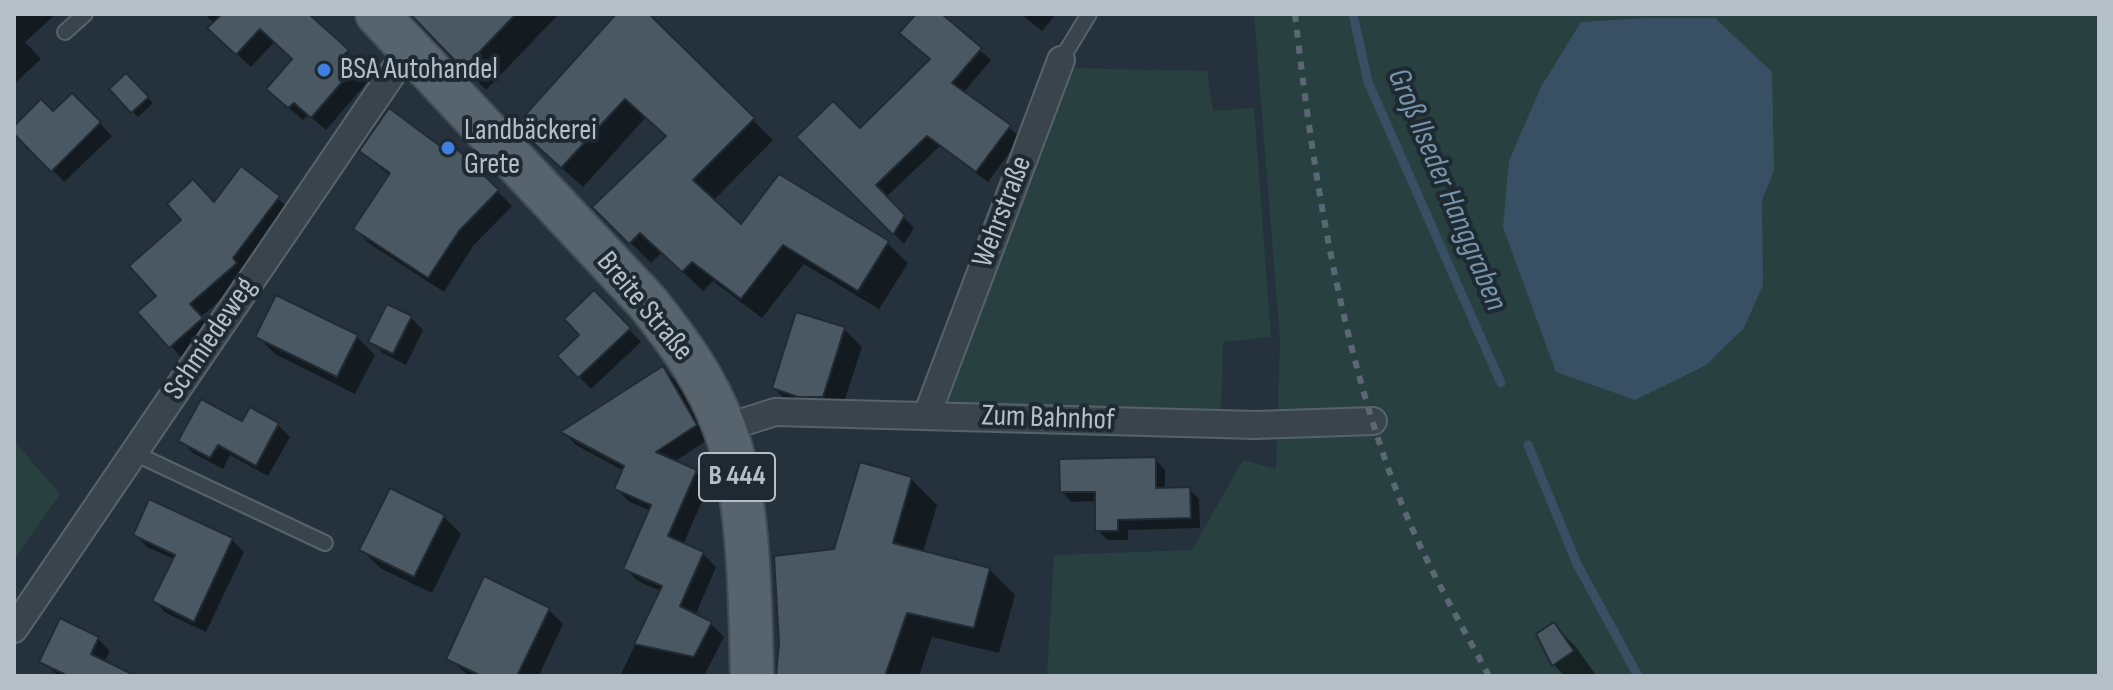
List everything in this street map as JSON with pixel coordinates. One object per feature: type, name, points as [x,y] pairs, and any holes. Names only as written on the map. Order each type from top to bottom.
[{"type":"main road","name":"Breite Straße","points":[[377,14],[647,302],[682,346],[725,428],[742,512],[752,676]]},
{"type":"street","name":"Schmiedeweg","points":[[14,629],[409,49]]},
{"type":"street","name":"Wehrstraße","points":[[927,415],[1061,60]]},
{"type":"street","name":"Zum Bahnhof","points":[[725,428],[775,412],[1256,425],[1373,421]]},
{"type":"lane","points":[[65,32],[85,14]]},
{"type":"lane","name":"Wehrstraße","points":[[1061,60],[1089,14]]},
{"type":"lane","points":[[132,452],[325,543]]},
{"type":"green space","points":[[1254,14],[2099,14],[2099,676],[1047,676],[1054,555],[1192,550],[1243,460],[1276,469],[1280,340]]},
{"type":"green space","points":[[1068,68],[1207,71],[1213,111],[1254,108],[1271,337],[1223,342],[1221,414],[948,403]]},
{"type":"green space","points":[[14,441],[60,494],[14,560]]},
{"type":"water","points":[[1715,18],[1772,72],[1774,171],[1762,200],[1763,285],[1744,328],[1706,365],[1635,400],[1556,372],[1503,227],[1509,161],[1541,87],[1581,22]]},
{"type":"building","points":[[222,14],[309,14],[349,50],[345,54],[357,65],[311,118],[294,103],[288,108],[266,89],[292,59],[260,29],[236,55],[207,28]]},
{"type":"building","points":[[410,14],[516,14],[463,69]]},
{"type":"building","points":[[616,14],[649,14],[755,118],[693,180],[741,224],[779,174],[889,241],[858,291],[783,245],[741,299],[692,262],[682,272],[640,233],[629,244],[592,207],[666,136],[625,99],[561,168],[515,126]]},
{"type":"building","points":[[916,14],[942,14],[982,48],[952,83],[1011,125],[976,172],[927,136],[876,185],[905,215],[893,235],[796,137],[833,101],[860,128],[930,59],[899,33]]},
{"type":"building","points":[[126,73],[149,97],[131,113],[109,89]]},
{"type":"building","points":[[72,93],[101,122],[51,172],[14,134],[14,126],[41,99],[53,111]]},
{"type":"building","points":[[389,108],[440,146],[447,139],[499,190],[459,231],[428,278],[353,229],[390,173],[359,151]]},
{"type":"building","points":[[241,166],[280,196],[233,258],[237,263],[190,304],[203,318],[169,348],[137,312],[156,296],[129,266],[181,220],[167,204],[193,179],[214,202]]},
{"type":"building","points":[[594,290],[631,328],[578,378],[557,356],[579,335],[564,319]]},
{"type":"building","points":[[276,295],[358,335],[337,377],[255,337]]},
{"type":"building","points":[[387,304],[412,316],[393,354],[368,342]]},
{"type":"building","points":[[796,312],[845,327],[823,397],[798,397],[772,388]]},
{"type":"building","points":[[663,366],[697,425],[656,452],[697,470],[668,536],[704,552],[680,606],[712,622],[694,657],[634,644],[662,586],[623,569],[651,505],[614,489],[624,466],[560,432]]},
{"type":"building","points":[[201,399],[242,421],[250,407],[279,423],[256,466],[218,445],[210,458],[178,441]]},
{"type":"building","points":[[1156,457],[1156,488],[1190,487],[1191,518],[1118,520],[1118,531],[1095,531],[1095,492],[1060,492],[1059,459]]},
{"type":"building","points":[[860,462],[912,477],[893,543],[990,568],[974,628],[907,613],[885,676],[776,676],[779,643],[774,556],[834,549]]},
{"type":"building","points":[[390,488],[445,515],[414,577],[359,550]]},
{"type":"building","points":[[149,499],[233,538],[194,622],[152,601],[175,555],[133,535]]},
{"type":"building","points":[[484,576],[550,608],[517,676],[481,676],[446,659]]},
{"type":"building","points":[[60,618],[99,637],[91,654],[136,676],[68,676],[39,662]]},
{"type":"building","points":[[1554,622],[1574,651],[1552,666],[1536,634]]},
{"type":"waterway","name":"Groß Ilseder Hanggraben","points":[[1353,14],[1368,82],[1501,383]]},
{"type":"waterway","name":"Groß Ilseder Hanggraben","points":[[1528,445],[1577,564],[1638,676]]},
{"type":"railway","points":[[1295,14],[1332,262],[1362,385],[1380,445],[1410,524],[1489,676]]},
{"type":"place","name":"BSA Autohandel","points":[[324,70]]},
{"type":"place","name":"Landbäckerei Grete","points":[[448,148]]}]
